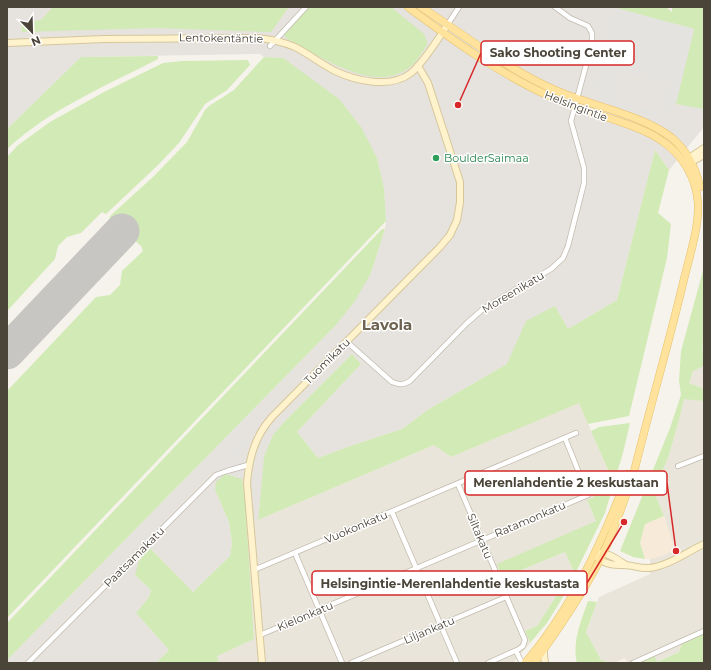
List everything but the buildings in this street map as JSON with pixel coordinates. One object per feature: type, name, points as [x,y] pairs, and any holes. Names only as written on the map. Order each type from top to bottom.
[{"type":"main road","name":"Helsingintie","points":[[408,7],[442,32],[524,84],[574,107],[627,124],[654,135],[688,162]]},
{"type":"main road","name":"Helsingintie","points":[[421,7],[515,70],[551,88],[638,120],[657,129],[677,143],[688,162],[697,193],[698,214],[695,232],[678,305],[634,472],[602,556],[578,600],[534,663]]},
{"type":"main road","name":"Helsingintie","points":[[525,663],[540,644],[572,596],[594,554],[620,498],[641,445]]},
{"type":"street","points":[[270,46],[306,7]]},
{"type":"street","points":[[448,24],[459,7]]},
{"type":"street","points":[[555,7],[570,18],[588,26],[592,33],[592,43],[574,107]]},
{"type":"street","name":"Lentokentäntie","points":[[8,40],[257,38],[275,40],[296,48],[336,71],[348,76],[366,81],[392,81],[410,74],[418,66],[448,24]]},
{"type":"street","name":"Tuomikatu","points":[[262,663],[247,483],[248,465],[259,435],[266,424],[440,247],[450,235],[457,220],[460,198],[458,177],[427,78],[418,66]]},
{"type":"street","name":"Moreenikatu","points":[[347,342],[392,382],[399,385],[404,385],[410,381],[467,323],[483,309],[551,269],[563,258],[568,246],[584,183],[582,161],[572,124],[574,107]]},
{"type":"street","points":[[688,162],[704,148]]},
{"type":"street","points":[[688,162],[704,155]]},
{"type":"street","points":[[458,484],[576,433]]},
{"type":"street","name":"Ratamonkatu","points":[[482,540],[588,495],[565,438]]},
{"type":"street","points":[[678,466],[704,456]]},
{"type":"street","name":"Paatsamakatu","points":[[28,663],[216,475],[248,465]]},
{"type":"street","name":"Vuokonkatu","points":[[254,570],[458,484]]},
{"type":"street","name":"Siltakatu","points":[[458,484],[524,640],[523,646],[516,651]]},
{"type":"street","points":[[392,512],[457,663]]},
{"type":"street","name":"Kielonkatu","points":[[260,635],[482,540]]},
{"type":"street","points":[[594,554],[602,556],[615,566],[626,565],[650,568],[665,563],[704,544]]},
{"type":"street","points":[[295,553],[342,663]]},
{"type":"street","name":"Liljankatu","points":[[351,663],[506,597]]},
{"type":"street","points":[[633,663],[704,631]]},
{"type":"street","points":[[544,648],[545,663]]},
{"type":"street","points":[[488,663],[516,651],[522,663]]},
{"type":"shaded area","points":[[7,7],[620,7],[620,9],[694,29],[677,103],[704,109],[704,127],[669,170],[655,150],[617,300],[568,329],[555,306],[513,353],[507,364],[429,409],[402,429],[318,458],[297,432],[361,364],[352,354],[284,422],[260,502],[258,520],[246,522],[243,493],[215,490],[229,522],[232,543],[230,556],[193,592],[150,548],[135,575],[151,590],[149,597],[136,613],[169,650],[156,663],[7,663],[7,660],[335,326],[371,273],[385,229],[386,221],[384,188],[377,158],[283,58],[264,57],[260,54],[81,57],[7,129]]},
{"type":"shaded area","points":[[612,7],[694,29],[674,111],[661,109],[668,83],[620,72],[613,99],[661,112],[659,117],[604,103],[598,99],[593,86]]},
{"type":"shaded area","points":[[704,366],[704,389],[689,383],[693,371]]},
{"type":"shaded area","points":[[684,398],[704,401],[704,634],[682,643],[679,652],[656,662],[628,663],[625,658],[614,663],[609,663],[601,660],[586,632],[599,597],[650,574],[650,559],[675,550],[655,494],[668,458]]},
{"type":"shaded area","points":[[579,402],[611,478],[594,497],[587,500],[596,521],[503,578],[565,552],[573,570],[537,626],[525,631],[530,643],[513,663],[219,663],[216,656],[254,639],[246,522],[258,520],[434,445],[451,457]]},
{"type":"shaded area","points":[[243,436],[249,442],[234,458],[221,459]]},
{"type":"shaded area","points":[[664,516],[675,550],[660,557],[645,559],[640,543],[645,524]]},
{"type":"green space","points":[[53,7],[289,7],[271,32],[156,28],[22,32],[21,23],[41,20]]},
{"type":"green space","points":[[309,7],[391,7],[424,34],[427,45],[413,65],[396,75],[380,77],[364,75],[347,70],[286,38],[284,34]]},
{"type":"green space","points":[[620,7],[666,7],[672,12],[672,7],[704,7],[704,109],[676,104],[694,29],[619,9]]},
{"type":"green space","points":[[158,56],[158,59],[60,110],[41,122],[7,149],[7,129],[81,57]]},
{"type":"green space","points":[[264,57],[283,58],[339,99],[361,127],[377,158],[384,188],[386,221],[7,618],[7,391],[96,297],[110,295],[120,285],[122,271],[143,251],[141,246],[109,217],[154,176],[187,142],[205,110],[234,90]]},
{"type":"green space","points":[[247,60],[250,65],[227,90],[205,104],[179,143],[106,214],[102,212],[81,233],[67,237],[58,246],[55,259],[7,311],[7,157],[17,146],[50,122],[104,92],[163,63],[182,61]]},
{"type":"green space","points":[[655,150],[669,170],[658,213],[671,224],[667,258],[629,416],[588,424],[579,403],[451,457],[434,445],[258,520],[264,457],[273,435],[284,422],[352,354],[361,364],[297,432],[318,458],[402,429],[429,409],[507,364],[526,321],[555,306],[568,329],[617,300]]},
{"type":"green space","points":[[382,229],[385,229],[371,273],[355,301],[335,326],[7,660],[7,623]]},
{"type":"green space","points":[[704,267],[704,366],[693,371],[689,383],[704,389],[704,401],[684,399],[668,458],[655,494],[664,516],[645,524],[640,543],[645,559],[633,557],[620,551],[670,428],[681,395],[679,380],[681,351]]},
{"type":"green space","points":[[630,423],[623,453],[605,513],[566,592],[547,623],[530,643],[525,631],[537,626],[573,570],[565,552],[502,578],[497,564],[596,521],[587,500],[594,497],[589,487],[611,477],[591,431],[599,427]]},
{"type":"green space","points":[[225,474],[242,479],[245,500],[254,639],[217,656],[219,663],[156,663],[169,650],[136,613],[149,597],[151,590],[135,575],[139,561],[150,548],[193,592],[230,556],[232,543],[229,522],[215,490],[216,482]]},
{"type":"green space","points":[[588,601],[597,602],[586,632],[601,660],[609,663],[577,663],[576,639]]},
{"type":"green space","points":[[704,634],[704,663],[636,663],[654,655],[657,662],[679,652],[682,643]]},
{"type":"runway","points":[[7,352],[122,231]]},
{"type":"place","name":"Sako Shooting Center","points":[[458,105]]},
{"type":"place","name":"BoulderSaimaa","points":[[436,158]]},
{"type":"place","name":"Helsingintie-Merenlahdentie keskustasta","points":[[624,522]]},
{"type":"place","name":"Merenlahdentie 2 keskustaan","points":[[676,551]]},
{"type":"district","name":"Lavola","points":[[387,325]]}]
